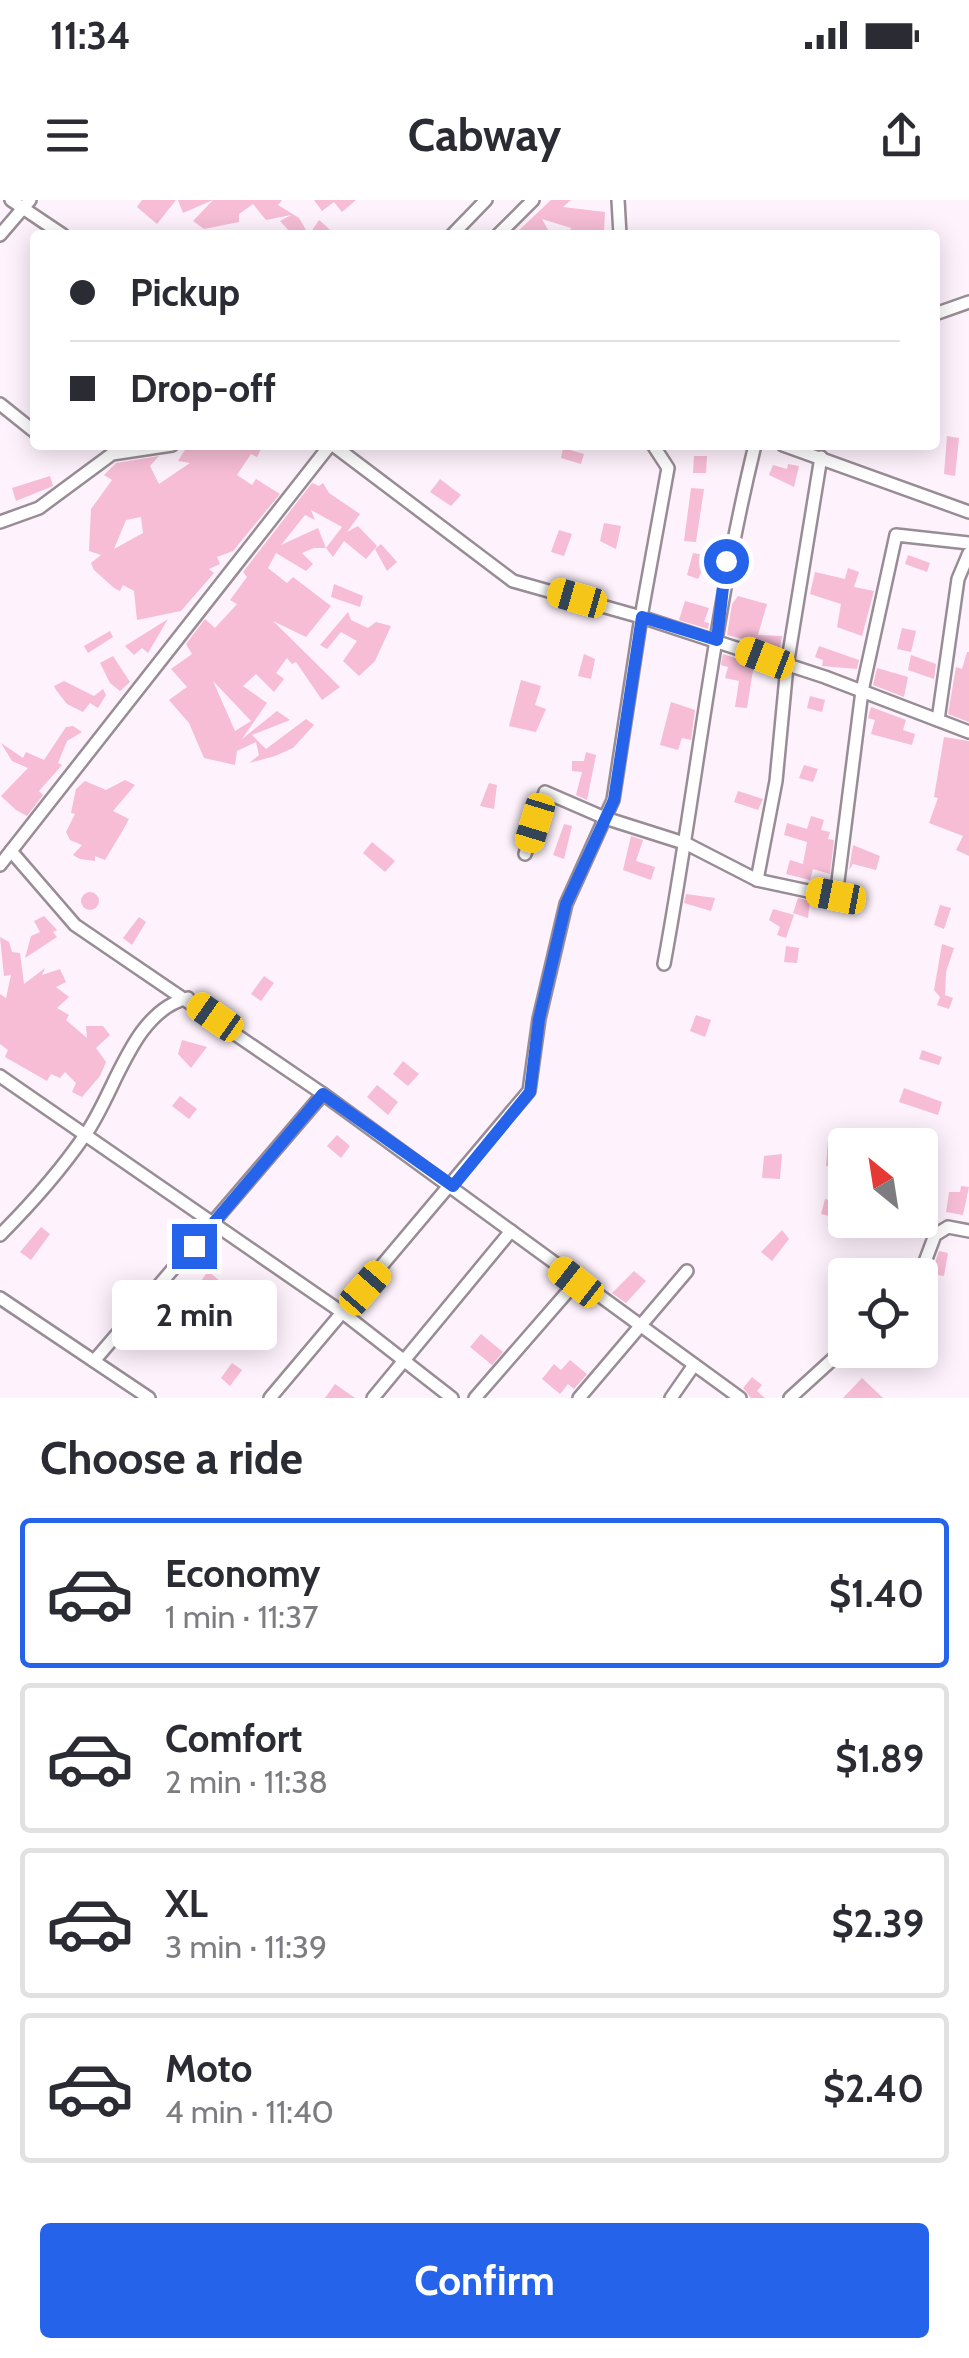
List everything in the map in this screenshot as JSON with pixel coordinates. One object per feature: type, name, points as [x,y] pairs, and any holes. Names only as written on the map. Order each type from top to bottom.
[{"type":"street","points":[[11,200],[26,205],[57,230]]},
{"type":"street","points":[[457,230],[486,200]]},
{"type":"street","points":[[503,230],[534,200]]},
{"type":"street","points":[[618,200],[620,230]]},
{"type":"street","points":[[0,235],[26,205]]},
{"type":"street","points":[[940,312],[969,302]]},
{"type":"street","points":[[0,404],[30,428]]},
{"type":"street","points":[[0,522],[39,508],[112,454],[139,450]]},
{"type":"street","points":[[0,865],[328,450]]},
{"type":"street","points":[[339,450],[513,580],[717,640],[969,732]]},
{"type":"street","points":[[270,1398],[530,1092],[539,1019],[566,904],[614,800],[668,468],[656,450]]},
{"type":"street","points":[[664,964],[686,844],[726,561],[754,450]]},
{"type":"street","points":[[800,450],[969,512]]},
{"type":"street","points":[[757,880],[776,781],[787,666],[821,456]]},
{"type":"street","points":[[526,854],[545,792],[606,818],[686,844],[757,880],[836,896],[862,691],[896,535],[969,543]]},
{"type":"street","points":[[938,720],[958,579],[969,552]]},
{"type":"street","points":[[12,851],[75,925],[188,998],[453,1186],[576,1282],[740,1398]]},
{"type":"street","points":[[0,1235],[86,1134],[140,1036],[171,1002],[188,998]]},
{"type":"street","points":[[0,1076],[342,1313],[452,1398]]},
{"type":"street","points":[[94,1360],[323,1094]]},
{"type":"street","points":[[926,1258],[935,1235],[948,1227],[969,1231]]},
{"type":"street","points":[[374,1398],[511,1231]]},
{"type":"street","points":[[579,1398],[642,1328],[686,1271]]},
{"type":"street","points":[[475,1398],[576,1282]]},
{"type":"street","points":[[0,1298],[150,1398]]},
{"type":"street","points":[[790,1398],[828,1363]]},
{"type":"street","points":[[671,1398],[694,1365]]},
{"type":"building","points":[[142,200],[176,200],[157,224],[137,207]]},
{"type":"building","points":[[178,200],[213,200],[183,213]]},
{"type":"building","points":[[213,200],[282,200],[278,205],[299,218],[306,230],[288,230],[280,221],[291,215],[266,220],[253,204],[239,214],[239,222],[204,229],[193,221]]},
{"type":"building","points":[[314,200],[356,200],[342,212],[334,202],[322,211]]},
{"type":"building","points":[[551,200],[571,200],[563,207],[605,212],[604,230],[570,230],[542,219],[548,230],[519,230]]},
{"type":"building","points":[[319,220],[330,230],[312,230]]},
{"type":"building","points":[[947,436],[959,438],[955,476],[944,474]]},
{"type":"building","points":[[185,450],[260,450],[257,457],[251,454],[237,475],[252,485],[256,479],[280,494],[233,551],[217,557],[220,564],[209,569],[214,573],[181,611],[137,620],[134,591],[123,585],[120,591],[114,588],[91,563],[101,555],[89,551],[91,509],[112,480],[104,475],[116,463],[159,456],[150,466],[159,484],[190,463],[178,461]],"holes":[[[141,517],[143,533],[114,549],[126,520]]]},
{"type":"building","points":[[563,450],[584,454],[581,464],[561,458]]},
{"type":"building","points":[[694,456],[707,456],[706,473],[693,473]]},
{"type":"building","points":[[788,464],[799,466],[794,487],[769,475],[773,465],[787,469]]},
{"type":"building","points":[[50,476],[53,486],[16,501],[12,488]]},
{"type":"building","points":[[440,479],[461,495],[451,506],[430,492]]},
{"type":"building","points":[[312,483],[323,483],[329,493],[360,514],[347,532],[358,526],[377,546],[366,559],[344,541],[333,557],[326,548],[314,548],[302,553],[313,564],[306,571],[276,553],[268,568],[287,583],[293,577],[331,606],[306,637],[273,621],[340,687],[322,700],[296,662],[292,664],[287,658],[276,673],[284,679],[274,692],[256,674],[243,686],[267,703],[242,739],[277,711],[290,720],[252,735],[266,749],[306,719],[314,725],[293,748],[275,756],[249,763],[259,755],[256,742],[237,751],[235,765],[204,758],[189,723],[169,700],[187,687],[171,669],[192,654],[186,644],[205,619],[215,628],[237,604],[230,600],[247,577],[243,572]],"holes":[[[311,510],[342,527],[326,548],[318,528],[281,545],[305,515],[315,520]],[[213,681],[234,703],[251,721],[235,731]]]},
{"type":"building","points":[[691,488],[704,489],[696,542],[684,541]]},
{"type":"building","points":[[604,523],[621,526],[616,549],[600,541]]},
{"type":"building","points":[[559,530],[572,534],[564,556],[551,552]]},
{"type":"building","points":[[381,544],[397,562],[387,571],[375,549]]},
{"type":"building","points":[[693,553],[709,556],[698,579],[687,575]]},
{"type":"building","points":[[908,555],[930,563],[927,572],[905,564]]},
{"type":"building","points":[[848,568],[859,572],[854,587],[874,591],[862,636],[837,627],[841,604],[810,594],[815,572],[845,579]]},
{"type":"building","points":[[334,584],[363,596],[360,607],[331,597]]},
{"type":"building","points":[[738,596],[767,604],[758,635],[782,636],[780,648],[727,635],[732,604]]},
{"type":"building","points":[[685,601],[709,608],[704,622],[709,623],[708,629],[679,620]]},
{"type":"building","points":[[348,612],[351,620],[368,628],[376,622],[391,626],[375,661],[359,676],[343,661],[357,641],[341,632],[327,649],[320,645]]},
{"type":"building","points":[[168,619],[148,653],[142,648],[134,655],[125,646]]},
{"type":"building","points":[[902,628],[916,631],[911,652],[897,649]]},
{"type":"building","points":[[110,631],[113,637],[88,653],[84,646]]},
{"type":"building","points":[[819,646],[859,660],[857,669],[822,666],[823,660],[815,657]]},
{"type":"building","points":[[967,652],[969,722],[948,714],[956,667],[962,669]]},
{"type":"building","points":[[584,654],[595,659],[591,679],[578,676]]},
{"type":"building","points":[[723,654],[754,664],[747,708],[735,707],[739,681],[725,678],[728,667],[721,665]]},
{"type":"building","points":[[911,655],[936,664],[934,679],[908,670]]},
{"type":"building","points":[[113,656],[130,682],[120,691],[110,683],[100,663]]},
{"type":"building","points":[[877,668],[908,677],[904,697],[873,685]]},
{"type":"building","points":[[521,680],[541,686],[535,705],[546,709],[536,732],[509,726]]},
{"type":"building","points":[[64,681],[94,696],[103,689],[106,695],[98,708],[90,703],[83,712],[67,704],[56,690],[54,686]]},
{"type":"building","points":[[810,696],[825,700],[822,712],[807,708]]},
{"type":"building","points":[[671,702],[695,710],[691,740],[682,738],[678,750],[660,745]]},
{"type":"building","points":[[871,707],[906,720],[903,730],[915,734],[912,745],[871,734],[875,720],[868,718]]},
{"type":"building","points":[[73,726],[82,732],[67,741],[58,763],[62,765],[39,791],[43,795],[27,816],[16,810],[1,796],[28,768],[12,761],[1,743],[23,758],[26,752],[44,760],[66,727]]},
{"type":"building","points":[[944,737],[969,741],[969,856],[956,850],[963,836],[929,823],[938,798],[934,797]]},
{"type":"building","points":[[586,752],[596,755],[587,800],[576,795],[582,772],[572,771],[572,761],[584,761]]},
{"type":"building","points":[[804,765],[818,769],[813,782],[799,778]]},
{"type":"building","points":[[125,780],[135,785],[113,811],[129,819],[105,860],[73,855],[82,845],[70,840],[66,832],[75,814],[71,813],[76,789],[85,781],[106,790]]},
{"type":"building","points":[[489,783],[497,785],[494,809],[480,806]]},
{"type":"building","points":[[738,791],[763,799],[758,810],[734,802]]},
{"type":"building","points":[[811,816],[824,820],[821,830],[830,832],[828,839],[834,840],[830,874],[813,869],[810,880],[786,874],[790,860],[803,864],[807,842],[784,835],[787,823],[807,829]]},
{"type":"building","points":[[564,824],[572,826],[564,859],[553,855]]},
{"type":"building","points":[[631,836],[643,840],[636,861],[655,867],[651,880],[623,870]]},
{"type":"building","points":[[372,842],[395,861],[385,872],[363,853]]},
{"type":"building","points":[[853,845],[880,856],[876,870],[853,864],[849,870]]},
{"type":"building","points":[[90,892],[97,894],[97,908],[90,910],[83,908],[81,901],[83,894]]},
{"type":"building","points":[[686,894],[715,898],[711,911],[684,903]]},
{"type":"building","points":[[798,898],[810,901],[808,918],[793,913]]},
{"type":"building","points":[[940,905],[951,908],[944,929],[934,925]]},
{"type":"building","points":[[773,909],[794,915],[786,938],[777,935],[780,927],[769,920]]},
{"type":"building","points":[[44,916],[57,930],[53,932],[57,937],[25,958],[31,936],[40,932],[34,921]]},
{"type":"building","points":[[139,917],[146,922],[132,945],[123,938]]},
{"type":"building","points":[[0,937],[9,942],[12,952],[20,953],[24,984],[45,968],[42,975],[60,969],[66,982],[56,987],[69,997],[57,1008],[69,1015],[66,1020],[87,1038],[86,1026],[103,1026],[110,1035],[96,1048],[106,1062],[100,1076],[82,1097],[72,1092],[76,1083],[65,1072],[60,1078],[51,1074],[47,1081],[5,1057],[8,1050],[0,1044],[0,994],[6,998],[11,975],[4,976]]},
{"type":"building","points":[[942,944],[954,948],[946,972],[945,995],[953,998],[949,1009],[937,1005],[940,997],[934,990]]},
{"type":"building","points":[[786,946],[799,948],[797,963],[784,962]]},
{"type":"building","points":[[264,976],[274,983],[261,1001],[251,994]]},
{"type":"building","points":[[696,1015],[711,1020],[705,1037],[690,1031]]},
{"type":"building","points":[[182,1040],[207,1047],[191,1068],[178,1054]]},
{"type":"building","points":[[922,1050],[942,1057],[939,1065],[919,1059]]},
{"type":"building","points":[[403,1061],[419,1074],[408,1086],[393,1074]]},
{"type":"building","points":[[377,1085],[398,1102],[388,1115],[367,1097]]},
{"type":"building","points":[[904,1088],[942,1102],[938,1115],[899,1102]]},
{"type":"building","points":[[180,1096],[197,1109],[189,1119],[172,1106]]},
{"type":"building","points":[[337,1135],[350,1146],[341,1158],[327,1146]]},
{"type":"building","points":[[782,1154],[780,1179],[762,1178],[764,1156]]},
{"type":"building","points":[[961,1186],[969,1187],[963,1215],[946,1212],[949,1192],[960,1192]]},
{"type":"building","points":[[825,1199],[828,1200],[828,1216],[821,1214]]},
{"type":"building","points":[[41,1227],[50,1234],[31,1260],[20,1252]]},
{"type":"building","points":[[782,1230],[789,1239],[772,1261],[761,1252]]},
{"type":"building","points":[[939,1251],[948,1253],[944,1276],[938,1275]]},
{"type":"building","points":[[208,1271],[227,1287],[218,1298],[199,1284]]},
{"type":"building","points":[[634,1271],[646,1281],[626,1303],[612,1293]]},
{"type":"building","points":[[481,1334],[503,1352],[492,1365],[470,1347]]},
{"type":"building","points":[[570,1360],[587,1374],[574,1389],[568,1384],[560,1394],[542,1379],[554,1364],[561,1370]]},
{"type":"building","points":[[232,1363],[242,1370],[230,1386],[221,1378]]},
{"type":"building","points":[[752,1377],[762,1385],[757,1391],[765,1398],[751,1398],[743,1388]]},
{"type":"building","points":[[862,1378],[883,1398],[843,1398]]},
{"type":"building","points":[[335,1384],[355,1398],[325,1398]]},
{"type":"route","points":[[194,1246],[323,1094],[453,1186],[530,1092],[539,1019],[566,904],[614,800],[642,617],[717,640],[726,561]]}]
